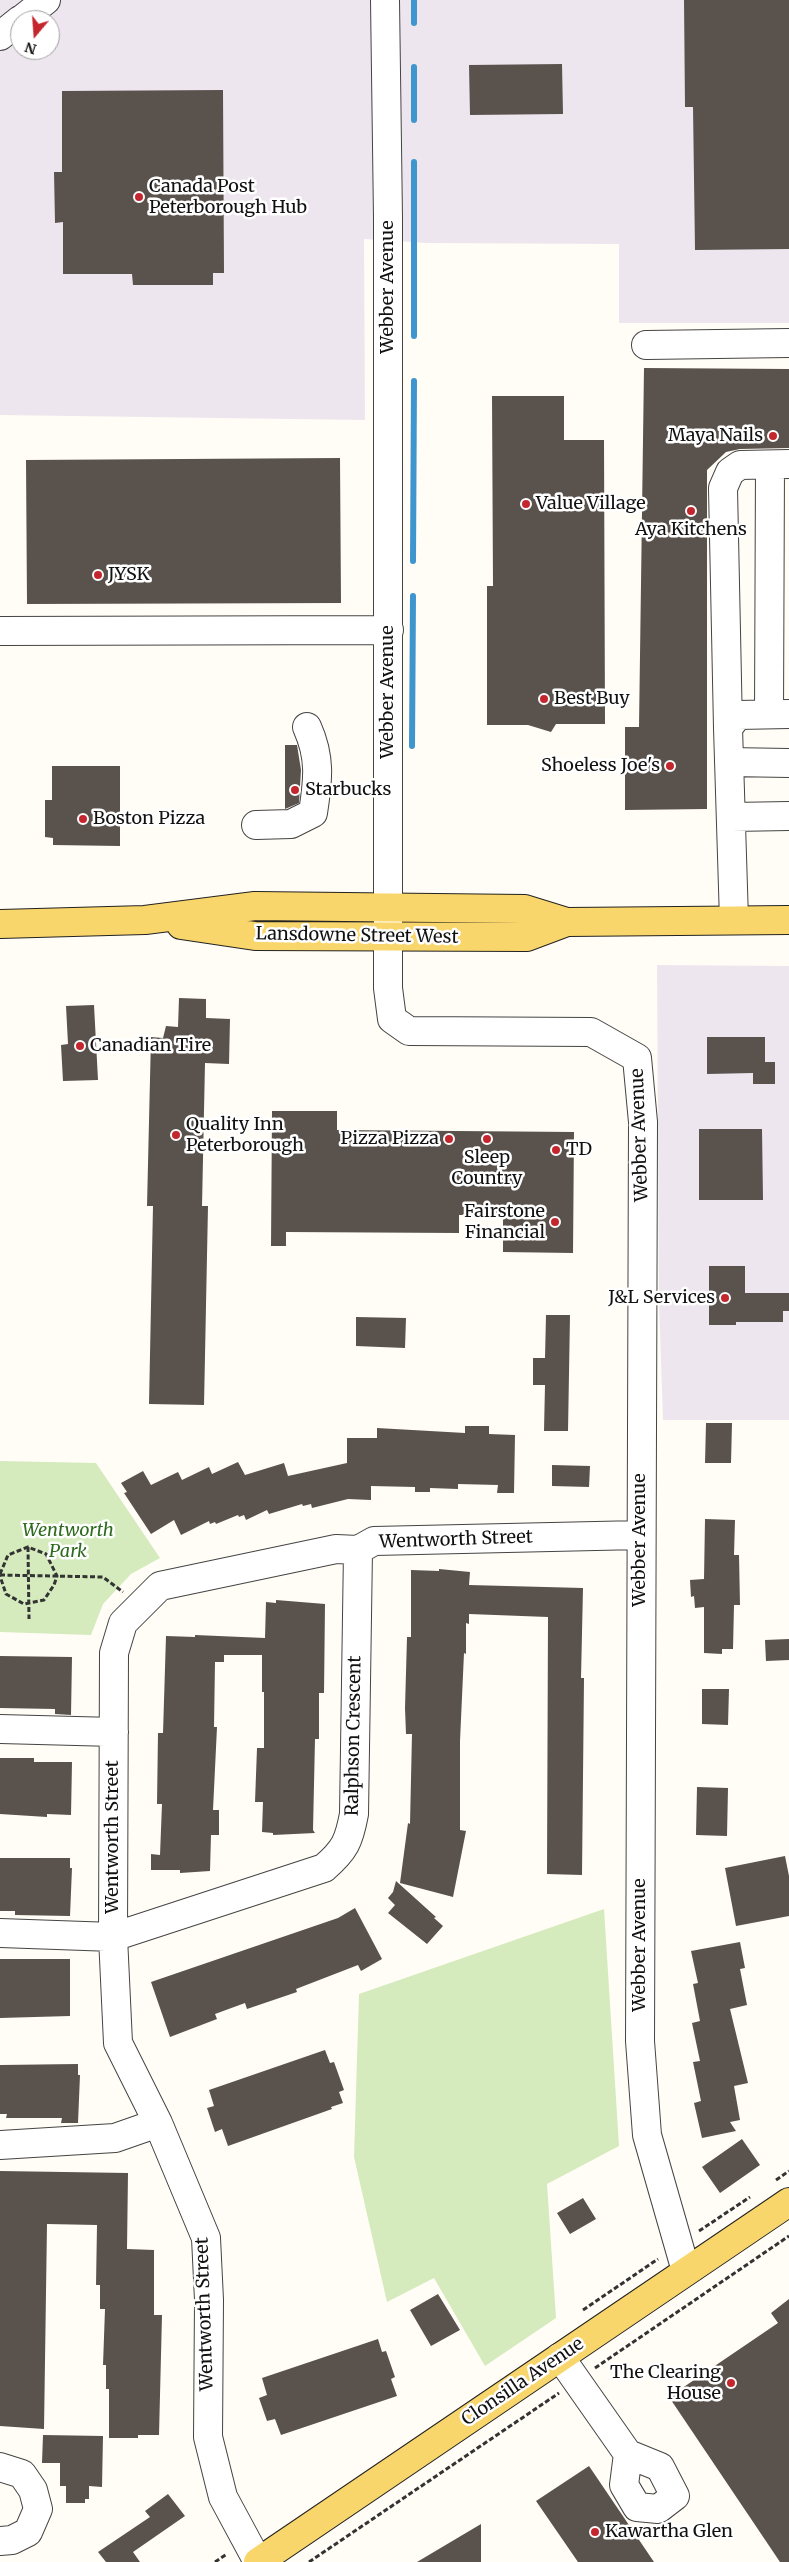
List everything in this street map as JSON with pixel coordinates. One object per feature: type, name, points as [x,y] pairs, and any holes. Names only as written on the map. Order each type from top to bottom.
[{"type":"main road","name":"Lansdowne Street West","points":[[0,924],[145,920],[255,906],[525,909],[566,922],[789,920]]},
{"type":"main road","name":"Lansdowne Street West","points":[[145,920],[255,936],[388,937],[526,937],[566,922]]},
{"type":"main road","name":"Clonsilla Avenue","points":[[258,2562],[789,2202]]},
{"type":"street","points":[[33,10],[46,0]]},
{"type":"street","name":"Webber Avenue","points":[[385,0],[388,218],[388,988],[392,1019],[409,1031],[591,1032],[637,1058],[643,1122],[640,1535],[640,2041],[646,2135],[686,2271]]},
{"type":"street","points":[[0,36],[10,28]]},
{"type":"street","points":[[646,345],[789,343]]},
{"type":"street","points":[[728,728],[738,715],[779,714],[780,464],[740,465],[730,472],[723,488],[728,728],[734,920]]},
{"type":"street","points":[[0,630],[389,630]]},
{"type":"street","points":[[256,825],[291,824],[313,813],[317,782],[316,747],[307,726]]},
{"type":"street","points":[[729,762],[789,763]]},
{"type":"street","points":[[732,817],[789,816]]},
{"type":"street","name":"Wentworth Street","points":[[258,2562],[224,2497],[208,2438],[209,2300],[206,2238],[158,2123],[118,2043],[113,1937],[114,1653],[124,1623],[160,1586],[336,1549],[358,1550],[374,1541],[640,1535]]},
{"type":"street","name":"Ralphson Crescent","points":[[113,1937],[324,1868],[341,1853],[350,1837],[354,1814],[358,1550]]},
{"type":"street","points":[[0,1729],[114,1732]]},
{"type":"street","points":[[0,1933],[113,1937]]},
{"type":"street","points":[[0,2145],[115,2138],[158,2123]]},
{"type":"street","points":[[560,2356],[628,2454]]},
{"type":"street","points":[[0,2467],[22,2474],[33,2490],[38,2509],[28,2532],[12,2540],[0,2541]]},
{"type":"path","points":[[28,1546],[28,1618]]},
{"type":"path","points":[[28,1546],[46,1554],[57,1576],[54,1585],[44,1600],[24,1604],[6,1594],[0,1575],[8,1555],[28,1546]]},
{"type":"path","points":[[0,1575],[103,1577],[138,1608]]},
{"type":"path","points":[[309,2562],[789,2236]]},
{"type":"shaded area","points":[[0,0],[789,0],[789,323],[619,323],[619,244],[426,243],[364,239],[365,420],[0,415]]},
{"type":"shaded area","points":[[657,965],[789,966],[789,1420],[663,1420],[659,1302]]},
{"type":"green space","name":"Wentworth Park","points":[[0,1461],[96,1463],[160,1558],[131,1574],[103,1604],[91,1635],[0,1632]]},
{"type":"green space","points":[[604,1909],[619,2146],[547,2184],[556,2318],[485,2366],[434,2278],[387,2302],[354,2157],[359,1994]]},
{"type":"building","points":[[684,0],[789,0],[789,249],[695,250],[693,107],[685,107]]},
{"type":"building","points":[[562,64],[563,114],[470,115],[469,65]]},
{"type":"building","name":"Canada Post Peterborough Hub","points":[[223,90],[224,273],[213,273],[213,285],[133,285],[132,274],[63,274],[63,222],[55,223],[54,172],[62,172],[62,91]]},
{"type":"building","points":[[644,368],[789,369],[789,448],[740,449],[726,452],[707,470],[707,809],[625,810],[625,727],[639,727]]},
{"type":"building","points":[[492,396],[564,396],[564,440],[604,440],[605,724],[556,724],[551,732],[528,725],[487,725],[487,586],[493,586]]},
{"type":"building","points":[[340,458],[341,603],[27,604],[26,460]]},
{"type":"building","name":"Starbucks","points":[[285,745],[297,745],[301,770],[299,803],[285,809]]},
{"type":"building","name":"Boston Pizza","points":[[52,766],[120,766],[120,846],[53,845],[53,838],[45,837],[45,800],[52,800]]},
{"type":"building","name":"Quality Inn Peterborough","points":[[179,998],[206,999],[206,1018],[230,1019],[229,1064],[205,1063],[202,1206],[208,1206],[204,1405],[149,1404],[153,1206],[147,1206],[151,1037],[163,1038],[166,1026],[178,1027]]},
{"type":"building","points":[[94,1005],[98,1080],[63,1081],[61,1045],[68,1044],[66,1006]]},
{"type":"building","points":[[707,1037],[765,1037],[765,1062],[775,1062],[775,1084],[753,1084],[753,1073],[707,1074]]},
{"type":"building","points":[[272,1111],[337,1111],[337,1130],[574,1132],[573,1253],[503,1252],[503,1215],[459,1215],[459,1233],[286,1232],[286,1246],[271,1246]]},
{"type":"building","points":[[699,1129],[762,1129],[763,1200],[699,1200]]},
{"type":"building","points":[[709,1266],[745,1266],[745,1293],[789,1293],[789,1311],[783,1311],[783,1322],[736,1322],[736,1325],[709,1325]]},
{"type":"building","points":[[546,1315],[570,1315],[568,1431],[544,1431],[545,1385],[533,1385],[533,1358],[545,1358]]},
{"type":"building","points":[[356,1317],[406,1318],[405,1348],[356,1346]]},
{"type":"building","points":[[706,1423],[732,1423],[731,1463],[705,1463]]},
{"type":"building","points":[[465,1426],[489,1426],[489,1434],[515,1435],[514,1493],[497,1493],[498,1485],[458,1484],[458,1489],[430,1488],[430,1492],[415,1492],[415,1487],[371,1486],[371,1500],[348,1499],[312,1508],[311,1504],[303,1506],[302,1504],[269,1514],[267,1510],[246,1520],[244,1515],[239,1517],[238,1515],[216,1524],[215,1522],[210,1524],[209,1521],[181,1535],[174,1520],[151,1534],[124,1493],[127,1492],[121,1483],[143,1471],[151,1485],[178,1472],[182,1480],[209,1467],[212,1474],[238,1462],[245,1475],[284,1463],[288,1476],[347,1463],[347,1438],[377,1438],[377,1428],[465,1433]]},
{"type":"building","points":[[552,1465],[590,1466],[589,1487],[552,1486]]},
{"type":"building","points":[[705,1519],[735,1520],[734,1555],[739,1555],[740,1605],[734,1605],[733,1649],[722,1649],[722,1654],[704,1653],[704,1607],[695,1608],[694,1596],[691,1597],[690,1580],[704,1579]]},
{"type":"building","points":[[439,1569],[470,1572],[469,1585],[583,1588],[581,1678],[584,1678],[582,1875],[547,1874],[548,1617],[469,1614],[469,1624],[466,1623],[466,1654],[464,1653],[460,1741],[460,1830],[466,1831],[453,1897],[400,1883],[408,1823],[410,1824],[412,1734],[406,1734],[405,1708],[407,1637],[411,1637],[411,1570],[439,1571]]},
{"type":"building","points":[[276,1600],[325,1604],[324,1693],[319,1693],[319,1739],[315,1739],[313,1830],[315,1833],[273,1835],[273,1833],[262,1832],[263,1802],[255,1802],[257,1748],[264,1748],[262,1655],[224,1655],[224,1662],[215,1662],[214,1727],[217,1727],[213,1810],[219,1810],[219,1835],[211,1835],[210,1871],[180,1873],[180,1870],[151,1870],[151,1854],[160,1855],[162,1804],[157,1804],[158,1733],[163,1733],[166,1636],[195,1637],[195,1635],[265,1638],[266,1602],[276,1603]]},
{"type":"building","points":[[789,1639],[789,1660],[766,1661],[765,1640]]},
{"type":"building","points":[[0,1656],[72,1657],[71,1715],[55,1714],[55,1709],[0,1708]]},
{"type":"building","points":[[702,1689],[729,1689],[728,1725],[702,1724]]},
{"type":"building","points":[[0,1758],[34,1758],[34,1762],[72,1762],[71,1815],[47,1814],[47,1817],[0,1814]]},
{"type":"building","points":[[697,1787],[728,1788],[727,1836],[696,1835]]},
{"type":"building","points":[[785,1856],[789,1876],[789,1916],[736,1926],[725,1868]]},
{"type":"building","points":[[0,1858],[70,1858],[70,1868],[72,1868],[70,1916],[15,1915],[15,1911],[0,1911]]},
{"type":"building","points":[[396,1881],[436,1917],[434,1918],[443,1926],[427,1944],[388,1913],[395,1905],[388,1898],[393,1892]]},
{"type":"building","points":[[355,1908],[382,1959],[361,1971],[358,1965],[296,1989],[297,1992],[247,2009],[245,2003],[215,2014],[217,2019],[170,2037],[151,1982],[338,1918]]},
{"type":"building","points":[[740,1942],[745,1968],[740,1969],[747,2005],[730,2009],[748,2083],[734,2086],[740,2120],[730,2122],[736,2131],[702,2138],[694,2103],[701,2101],[693,2062],[700,2061],[692,2023],[700,2021],[693,1984],[698,1983],[691,1951]]},
{"type":"building","points":[[0,1959],[70,1959],[70,2016],[0,2018]]},
{"type":"building","points":[[325,2050],[330,2063],[334,2062],[344,2090],[339,2092],[343,2103],[331,2107],[332,2109],[228,2146],[222,2129],[215,2132],[207,2108],[214,2106],[209,2090]]},
{"type":"building","points":[[78,2064],[78,2075],[80,2075],[78,2123],[61,2123],[62,2118],[6,2118],[7,2114],[0,2114],[0,2065]]},
{"type":"building","points":[[742,2139],[760,2165],[720,2193],[702,2167]]},
{"type":"building","points":[[0,2171],[128,2173],[127,2249],[154,2250],[154,2315],[162,2315],[159,2435],[138,2435],[138,2438],[109,2438],[109,2389],[106,2389],[106,2365],[103,2365],[105,2309],[100,2309],[100,2285],[96,2285],[97,2225],[47,2224],[44,2429],[0,2426]]},
{"type":"building","points":[[583,2198],[596,2219],[570,2234],[557,2213]]},
{"type":"building","points":[[438,2294],[460,2330],[431,2346],[410,2310]]},
{"type":"building","points":[[789,2299],[789,2562],[780,2562],[669,2397],[778,2323],[771,2313]]},
{"type":"building","points":[[378,2339],[382,2352],[386,2351],[395,2377],[391,2379],[397,2396],[281,2435],[275,2419],[267,2421],[259,2398],[267,2395],[262,2378]]},
{"type":"building","points":[[43,2435],[103,2436],[102,2487],[89,2486],[89,2499],[85,2499],[85,2503],[66,2503],[66,2486],[60,2486],[60,2463],[42,2463]]},
{"type":"building","name":"Kawartha Glen","points":[[589,2466],[654,2562],[578,2562],[536,2501]]},
{"type":"building","points":[[168,2494],[185,2516],[133,2552],[140,2562],[106,2562],[98,2552],[150,2517],[145,2511]]},
{"type":"building","points":[[481,2524],[481,2562],[417,2562]]},
{"type":"waterway","points":[[414,0],[414,23]]},
{"type":"waterway","points":[[414,67],[414,120]]},
{"type":"waterway","points":[[414,162],[414,336]]},
{"type":"waterway","points":[[413,561],[414,381]]},
{"type":"waterway","points":[[412,746],[413,596]]},
{"type":"place","name":"Canada Post Peterborough Hub","points":[[139,197]]},
{"type":"place","name":"Maya Nails","points":[[773,436]]},
{"type":"place","name":"Value Village","points":[[526,504]]},
{"type":"place","name":"Aya Kitchens","points":[[691,511]]},
{"type":"place","name":"JYSK","points":[[98,575]]},
{"type":"place","name":"Best Buy","points":[[544,699]]},
{"type":"place","name":"Shoeless Joe's","points":[[670,766]]},
{"type":"place","name":"Starbucks","points":[[295,790]]},
{"type":"place","name":"Boston Pizza","points":[[83,819]]},
{"type":"place","name":"Canadian Tire","points":[[80,1046]]},
{"type":"place","name":"Quality Inn Peterborough","points":[[176,1135]]},
{"type":"place","name":"Pizza Pizza","points":[[449,1139]]},
{"type":"place","name":"Sleep Country","points":[[487,1139]]},
{"type":"place","name":"TD","points":[[556,1150]]},
{"type":"place","name":"Fairstone Financial","points":[[555,1222]]},
{"type":"place","name":"J&L Services","points":[[725,1298]]},
{"type":"place","name":"The Clearing House","points":[[731,2383]]},
{"type":"place","name":"Kawartha Glen","points":[[595,2532]]}]
